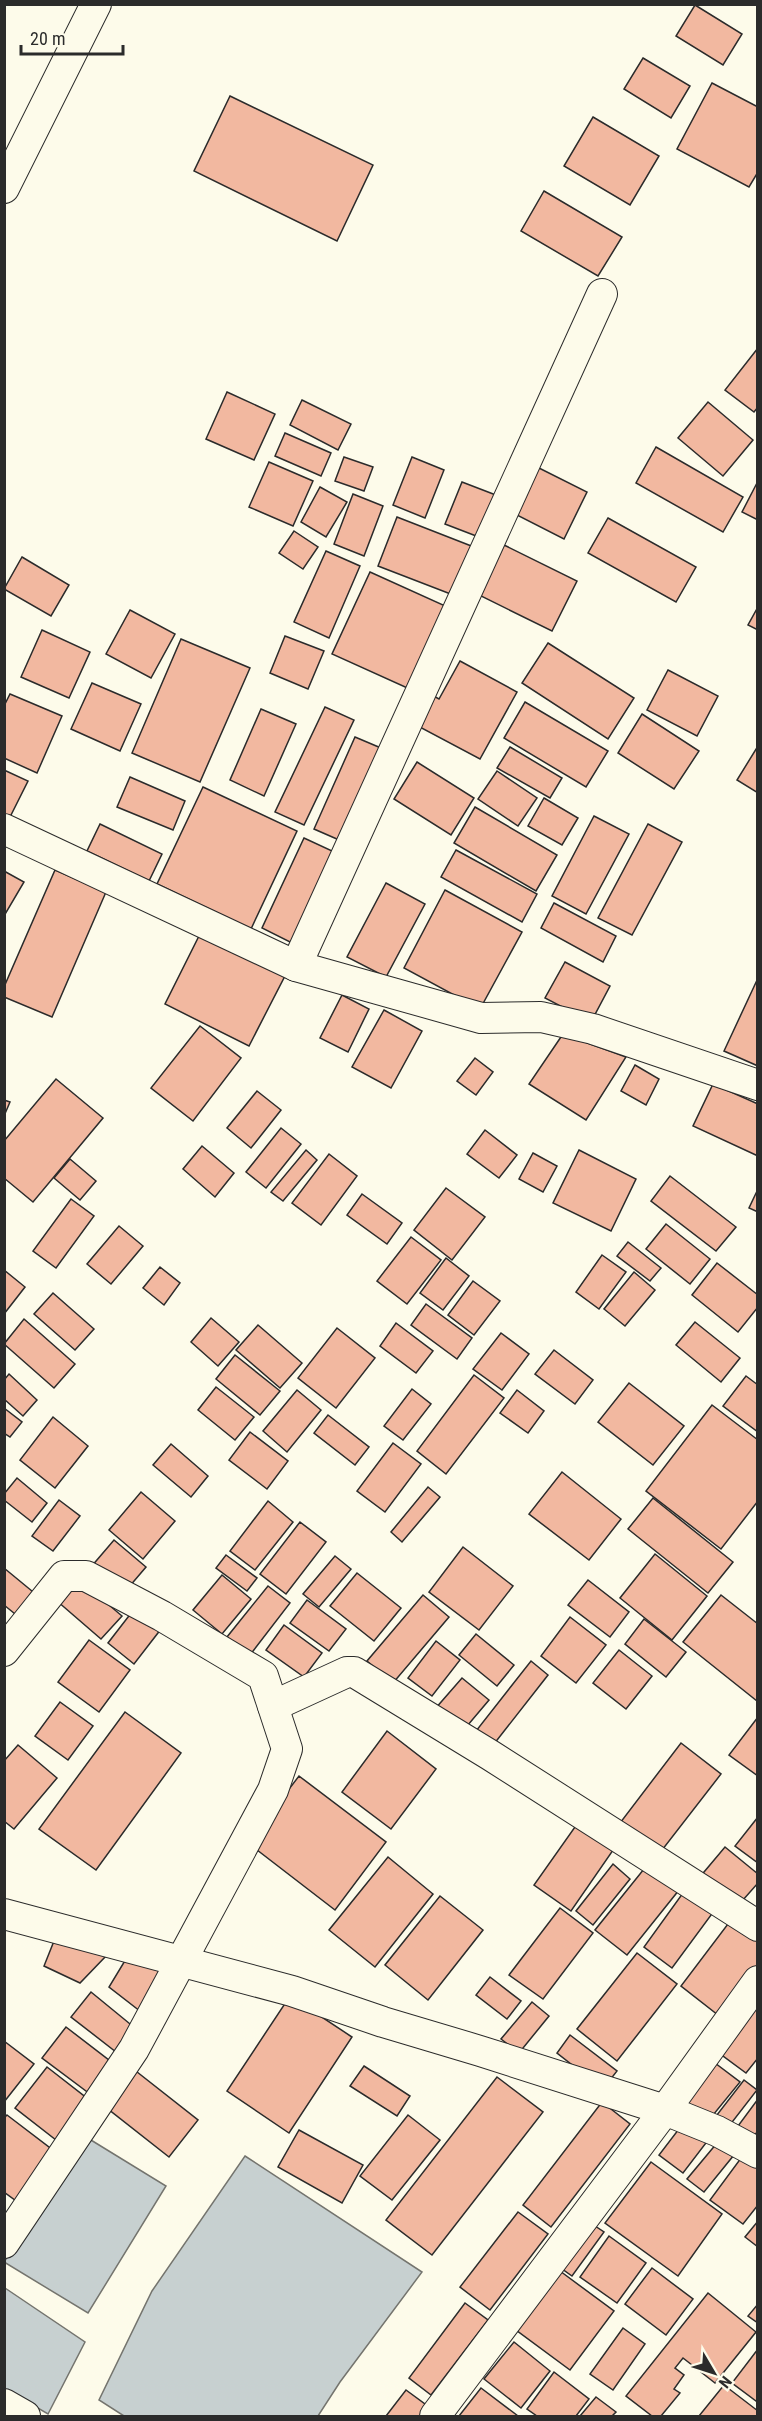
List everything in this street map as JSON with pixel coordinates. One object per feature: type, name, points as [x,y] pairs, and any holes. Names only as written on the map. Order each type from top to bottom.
[{"type":"street","points":[[4,188],[96,4]]},
{"type":"street","points":[[297,966],[602,294]]},
{"type":"street","points":[[4,829],[297,966],[481,1018],[541,1017],[593,1029],[758,1085]]},
{"type":"street","points":[[4,1651],[64,1576],[86,1576],[162,1616],[263,1676],[287,1749],[273,1790],[134,2049],[4,2243]]},
{"type":"street","points":[[273,1706],[347,1672],[354,1672],[490,1755],[758,1926]]},
{"type":"street","points":[[4,1914],[292,1991],[383,2022],[665,2110],[717,2131],[758,2153]]},
{"type":"street","points":[[435,2416],[665,2110],[758,1980]]},
{"type":"street","points":[[4,2404],[24,2416]]},
{"type":"shaded area","points":[[86,2137],[166,2186],[88,2313],[4,2262]]},
{"type":"shaded area","points":[[245,2156],[422,2272],[340,2382],[318,2416],[124,2416],[99,2400],[152,2291]]},
{"type":"shaded area","points":[[5,2288],[85,2342],[48,2414],[5,2389]]},
{"type":"building","points":[[695,5],[742,34],[723,65],[676,36]]},
{"type":"building","points":[[643,58],[690,86],[671,118],[624,89]]},
{"type":"building","points":[[712,83],[758,107],[758,172],[749,187],[677,149]]},
{"type":"building","points":[[230,96],[373,165],[337,241],[194,171]]},
{"type":"building","points":[[593,117],[659,156],[630,205],[564,166]]},
{"type":"building","points":[[544,191],[622,237],[598,276],[521,231]]},
{"type":"building","points":[[758,348],[758,407],[754,412],[725,390]]},
{"type":"building","points":[[227,392],[275,414],[254,460],[206,439]]},
{"type":"building","points":[[302,400],[351,424],[338,450],[290,425]]},
{"type":"building","points":[[708,402],[753,440],[723,476],[678,438]]},
{"type":"building","points":[[285,433],[331,453],[321,476],[275,456]]},
{"type":"building","points":[[656,447],[743,497],[723,532],[636,483]]},
{"type":"building","points":[[344,457],[373,467],[364,491],[335,481]]},
{"type":"building","points":[[412,457],[444,470],[425,518],[393,505]]},
{"type":"building","points":[[269,462],[313,481],[293,526],[249,507]]},
{"type":"building","points":[[533,465],[587,492],[564,539],[509,511]]},
{"type":"building","points":[[758,481],[758,520],[742,512]]},
{"type":"building","points":[[462,482],[501,497],[484,539],[445,524]]},
{"type":"building","points":[[320,487],[347,502],[326,537],[301,522]]},
{"type":"building","points":[[353,494],[383,506],[364,556],[334,544]]},
{"type":"building","points":[[397,517],[479,549],[461,598],[378,566]]},
{"type":"building","points":[[608,518],[696,567],[676,602],[588,553]]},
{"type":"building","points":[[294,531],[318,547],[303,569],[279,553]]},
{"type":"building","points":[[504,545],[577,581],[552,631],[479,595]]},
{"type":"building","points":[[326,551],[360,566],[329,638],[294,622]]},
{"type":"building","points":[[22,557],[69,585],[51,616],[4,589]]},
{"type":"building","points":[[370,572],[452,609],[414,691],[332,654]]},
{"type":"building","points":[[758,607],[758,630],[748,625]]},
{"type":"building","points":[[130,610],[175,634],[151,678],[106,654]]},
{"type":"building","points":[[42,630],[90,652],[69,698],[21,677]]},
{"type":"building","points":[[285,636],[324,651],[308,689],[270,673]]},
{"type":"building","points":[[181,639],[250,668],[200,782],[132,753]]},
{"type":"building","points":[[548,643],[634,698],[608,739],[522,683]]},
{"type":"building","points":[[460,661],[517,692],[480,759],[414,724],[430,694],[439,699]]},
{"type":"building","points":[[668,670],[718,696],[697,736],[647,710]]},
{"type":"building","points":[[92,683],[141,704],[120,751],[71,729]]},
{"type":"building","points":[[10,694],[62,716],[37,773],[4,758],[4,706]]},
{"type":"building","points":[[525,702],[608,751],[586,787],[504,738]]},
{"type":"building","points":[[325,707],[354,720],[304,825],[275,812]]},
{"type":"building","points":[[261,709],[296,724],[264,796],[230,780]]},
{"type":"building","points":[[642,714],[699,751],[674,789],[618,753]]},
{"type":"building","points":[[355,737],[388,751],[346,843],[314,829]]},
{"type":"building","points":[[758,746],[758,793],[737,780]]},
{"type":"building","points":[[510,747],[562,778],[550,798],[497,768]]},
{"type":"building","points":[[417,762],[474,798],[451,835],[394,799]]},
{"type":"building","points":[[4,770],[28,781],[10,817],[4,814]]},
{"type":"building","points":[[497,771],[537,798],[518,826],[478,799]]},
{"type":"building","points":[[130,777],[185,801],[173,830],[117,807]]},
{"type":"building","points":[[203,787],[297,831],[251,929],[157,884]]},
{"type":"building","points":[[544,798],[578,818],[562,845],[528,826]]},
{"type":"building","points":[[475,807],[557,855],[536,891],[454,843]]},
{"type":"building","points":[[594,816],[629,834],[586,914],[552,896]]},
{"type":"building","points":[[100,824],[162,854],[149,881],[87,851]]},
{"type":"building","points":[[648,824],[682,842],[632,935],[598,918]]},
{"type":"building","points":[[304,838],[343,856],[300,947],[262,928]]},
{"type":"building","points":[[456,850],[537,894],[522,922],[441,877]]},
{"type":"building","points":[[55,870],[106,892],[52,1017],[4,997],[4,987]]},
{"type":"building","points":[[4,871],[24,882],[4,916]]},
{"type":"building","points":[[386,883],[425,904],[386,977],[347,957]]},
{"type":"building","points":[[445,890],[522,932],[480,1009],[404,968]]},
{"type":"building","points":[[554,903],[616,936],[603,962],[541,928]]},
{"type":"building","points":[[203,928],[288,970],[249,1046],[165,1004]]},
{"type":"building","points":[[565,962],[610,986],[591,1022],[545,998]]},
{"type":"building","points":[[758,978],[758,1066],[724,1051]]},
{"type":"building","points":[[342,995],[369,1009],[348,1052],[320,1038]]},
{"type":"building","points":[[384,1010],[422,1031],[391,1088],[352,1067]]},
{"type":"building","points":[[200,1026],[241,1058],[193,1121],[151,1088]]},
{"type":"building","points":[[563,1034],[626,1057],[586,1120],[529,1084]]},
{"type":"building","points":[[475,1058],[493,1072],[476,1095],[457,1081]]},
{"type":"building","points":[[635,1065],[659,1079],[646,1105],[621,1091]]},
{"type":"building","points":[[56,1079],[103,1118],[33,1202],[4,1178],[4,1141]]},
{"type":"building","points":[[713,1084],[758,1104],[758,1156],[693,1126]]},
{"type":"building","points":[[257,1091],[281,1110],[251,1148],[227,1128]]},
{"type":"building","points":[[4,1100],[10,1102],[4,1116]]},
{"type":"building","points":[[281,1128],[301,1144],[266,1188],[246,1172]]},
{"type":"building","points":[[485,1130],[517,1155],[499,1178],[467,1154]]},
{"type":"building","points":[[202,1146],[234,1173],[215,1197],[183,1169]]},
{"type":"building","points":[[306,1150],[317,1160],[283,1201],[271,1192]]},
{"type":"building","points":[[579,1150],[636,1179],[611,1231],[553,1203]]},
{"type":"building","points":[[533,1153],[557,1166],[543,1192],[519,1179]]},
{"type":"building","points":[[329,1154],[357,1176],[321,1225],[292,1203]]},
{"type":"building","points":[[70,1159],[96,1181],[80,1200],[54,1178]]},
{"type":"building","points":[[670,1176],[736,1227],[716,1251],[651,1201]]},
{"type":"building","points":[[446,1188],[485,1217],[452,1260],[414,1230]]},
{"type":"building","points":[[758,1189],[758,1212],[749,1208]]},
{"type":"building","points":[[362,1194],[402,1223],[387,1244],[347,1215]]},
{"type":"building","points":[[71,1199],[94,1216],[56,1268],[33,1251]]},
{"type":"building","points":[[666,1224],[710,1259],[690,1284],[646,1249]]},
{"type":"building","points":[[119,1226],[143,1246],[111,1284],[87,1264]]},
{"type":"building","points":[[411,1237],[441,1260],[407,1304],[377,1281]]},
{"type":"building","points":[[628,1242],[661,1268],[650,1281],[617,1256]]},
{"type":"building","points":[[602,1255],[626,1272],[599,1309],[576,1292]]},
{"type":"building","points":[[446,1258],[469,1276],[443,1310],[420,1293]]},
{"type":"building","points":[[717,1263],[758,1295],[758,1307],[738,1332],[692,1295]]},
{"type":"building","points":[[160,1267],[180,1283],[164,1305],[143,1288]]},
{"type":"building","points":[[4,1270],[25,1287],[4,1314]]},
{"type":"building","points":[[634,1272],[655,1290],[625,1326],[604,1309]]},
{"type":"building","points":[[473,1281],[500,1301],[474,1335],[448,1315]]},
{"type":"building","points":[[53,1293],[94,1329],[75,1350],[34,1314]]},
{"type":"building","points":[[426,1304],[472,1338],[457,1359],[411,1325]]},
{"type":"building","points":[[211,1318],[239,1342],[218,1366],[191,1342]]},
{"type":"building","points":[[24,1319],[75,1364],[54,1388],[4,1344]]},
{"type":"building","points":[[695,1322],[740,1358],[721,1382],[676,1345]]},
{"type":"building","points":[[396,1323],[433,1351],[416,1373],[380,1346]]},
{"type":"building","points":[[258,1325],[302,1363],[280,1388],[236,1350]]},
{"type":"building","points":[[337,1328],[375,1358],[336,1408],[298,1378]]},
{"type":"building","points":[[501,1333],[529,1354],[502,1390],[473,1369]]},
{"type":"building","points":[[554,1350],[593,1380],[575,1404],[535,1374]]},
{"type":"building","points":[[235,1355],[280,1391],[260,1415],[216,1379]]},
{"type":"building","points":[[9,1374],[37,1400],[23,1416],[4,1399],[4,1380]]},
{"type":"building","points":[[474,1375],[504,1398],[446,1474],[417,1451]]},
{"type":"building","points":[[746,1376],[758,1385],[758,1432],[723,1406]]},
{"type":"building","points":[[629,1383],[684,1426],[653,1465],[598,1422]]},
{"type":"building","points":[[216,1387],[254,1417],[235,1440],[198,1410]]},
{"type":"building","points":[[412,1389],[431,1404],[403,1440],[384,1426]]},
{"type":"building","points":[[297,1390],[321,1410],[287,1452],[263,1431]]},
{"type":"building","points":[[517,1390],[544,1411],[528,1433],[500,1413]]},
{"type":"building","points":[[712,1405],[758,1440],[758,1501],[721,1549],[646,1491]]},
{"type":"building","points":[[4,1408],[22,1422],[10,1437],[4,1433]]},
{"type":"building","points":[[328,1415],[369,1447],[355,1465],[314,1433]]},
{"type":"building","points":[[53,1417],[88,1446],[55,1488],[20,1460]]},
{"type":"building","points":[[250,1432],[288,1461],[267,1489],[229,1460]]},
{"type":"building","points":[[393,1443],[421,1464],[385,1512],[357,1491]]},
{"type":"building","points":[[171,1444],[208,1476],[191,1497],[153,1465]]},
{"type":"building","points":[[562,1472],[621,1519],[589,1560],[529,1514]]},
{"type":"building","points":[[17,1478],[47,1503],[32,1522],[4,1500],[4,1494]]},
{"type":"building","points":[[428,1487],[440,1497],[402,1542],[391,1532]]},
{"type":"building","points":[[141,1492],[175,1521],[143,1559],[109,1530]]},
{"type":"building","points":[[653,1498],[733,1562],[708,1593],[628,1529]]},
{"type":"building","points":[[59,1500],[80,1516],[53,1551],[32,1536]]},
{"type":"building","points":[[268,1501],[293,1522],[255,1570],[230,1551]]},
{"type":"building","points":[[300,1522],[326,1542],[286,1594],[260,1574]]},
{"type":"building","points":[[114,1540],[146,1567],[123,1594],[91,1567]]},
{"type":"building","points":[[463,1547],[513,1586],[479,1630],[429,1592]]},
{"type":"building","points":[[655,1554],[707,1596],[672,1640],[620,1598]]},
{"type":"building","points":[[226,1555],[257,1578],[247,1591],[216,1568]]},
{"type":"building","points":[[335,1556],[351,1569],[319,1607],[303,1594]]},
{"type":"building","points":[[4,1568],[38,1596],[20,1618],[4,1605]]},
{"type":"building","points":[[357,1573],[401,1608],[374,1641],[330,1606]]},
{"type":"building","points":[[222,1575],[251,1599],[222,1634],[193,1610]]},
{"type":"building","points":[[77,1578],[122,1616],[101,1639],[57,1601]]},
{"type":"building","points":[[588,1580],[629,1612],[610,1637],[568,1605]]},
{"type":"building","points":[[268,1586],[290,1603],[250,1655],[227,1637]]},
{"type":"building","points":[[423,1595],[449,1617],[393,1683],[367,1661]]},
{"type":"building","points":[[721,1595],[758,1624],[757,1701],[683,1642]]},
{"type":"building","points":[[307,1600],[346,1629],[329,1651],[290,1623]]},
{"type":"building","points":[[135,1608],[161,1629],[134,1664],[108,1643]]},
{"type":"building","points":[[570,1617],[606,1645],[576,1683],[541,1656]]},
{"type":"building","points":[[644,1619],[686,1652],[666,1677],[625,1644]]},
{"type":"building","points":[[284,1625],[322,1653],[304,1677],[266,1650]]},
{"type":"building","points":[[476,1634],[514,1665],[497,1686],[459,1655]]},
{"type":"building","points":[[89,1640],[130,1670],[99,1712],[58,1682]]},
{"type":"building","points":[[436,1641],[460,1660],[432,1696],[408,1678]]},
{"type":"building","points":[[619,1650],[652,1676],[626,1709],[593,1683]]},
{"type":"building","points":[[531,1661],[548,1675],[494,1744],[476,1731]]},
{"type":"building","points":[[462,1678],[489,1700],[462,1732],[435,1709]]},
{"type":"building","points":[[60,1702],[93,1726],[68,1760],[35,1736]]},
{"type":"building","points":[[125,1712],[181,1753],[96,1870],[39,1829]]},
{"type":"building","points":[[758,1717],[758,1776],[729,1755]]},
{"type":"building","points":[[387,1731],[436,1769],[391,1829],[342,1792]]},
{"type":"building","points":[[681,1743],[721,1774],[659,1854],[620,1823]]},
{"type":"building","points":[[18,1745],[57,1778],[14,1829],[4,1821],[4,1761]]},
{"type":"building","points":[[299,1776],[386,1842],[335,1910],[248,1843]]},
{"type":"building","points":[[582,1817],[618,1843],[571,1911],[534,1885]]},
{"type":"building","points":[[758,1817],[758,1863],[735,1846]]},
{"type":"building","points":[[725,1847],[758,1874],[758,1883],[735,1909],[699,1878]]},
{"type":"building","points":[[388,1857],[433,1894],[375,1967],[329,1930]]},
{"type":"building","points":[[652,1859],[683,1885],[627,1955],[595,1930]]},
{"type":"building","points":[[613,1864],[630,1879],[593,1925],[576,1911]]},
{"type":"building","points":[[688,1886],[717,1907],[672,1968],[644,1947]]},
{"type":"building","points":[[440,1896],[483,1930],[428,2000],[385,1965]]},
{"type":"building","points":[[560,1908],[593,1933],[543,1999],[509,1975]]},
{"type":"building","points":[[734,1916],[758,1934],[758,1965],[718,2015],[681,1986]]},
{"type":"building","points":[[56,1936],[106,1956],[80,1983],[44,1966]]},
{"type":"building","points":[[637,1953],[677,1984],[617,2061],[577,2029]]},
{"type":"building","points":[[129,1954],[172,1972],[145,2015],[109,1987]]},
{"type":"building","points":[[490,1977],[521,2001],[507,2019],[476,1995]]},
{"type":"building","points":[[91,1992],[135,2028],[116,2052],[71,2017]]},
{"type":"building","points":[[290,1996],[352,2037],[289,2133],[227,2091]]},
{"type":"building","points":[[758,2000],[758,2058],[746,2073],[719,2053]]},
{"type":"building","points":[[532,2002],[549,2016],[519,2053],[501,2039]]},
{"type":"building","points":[[66,2027],[114,2064],[90,2094],[42,2058]]},
{"type":"building","points":[[570,2035],[617,2071],[603,2089],[557,2053]]},
{"type":"building","points":[[4,2041],[34,2064],[4,2102]]},
{"type":"building","points":[[711,2060],[740,2082],[709,2120],[681,2098]]},
{"type":"building","points":[[364,2066],[410,2096],[397,2116],[350,2086]]},
{"type":"building","points":[[47,2067],[88,2099],[56,2140],[15,2108]]},
{"type":"building","points":[[132,2068],[198,2120],[169,2157],[103,2105]]},
{"type":"building","points":[[497,2077],[543,2112],[432,2255],[386,2220]]},
{"type":"building","points":[[744,2080],[757,2090],[726,2130],[713,2120]]},
{"type":"building","points":[[758,2099],[758,2131],[753,2137],[738,2126]]},
{"type":"building","points":[[602,2102],[630,2124],[551,2227],[523,2205]]},
{"type":"building","points":[[7,2115],[58,2154],[19,2203],[4,2192],[4,2118]]},
{"type":"building","points":[[408,2115],[440,2140],[392,2200],[360,2176]]},
{"type":"building","points":[[685,2121],[709,2139],[683,2173],[659,2155]]},
{"type":"building","points":[[299,2130],[363,2165],[342,2203],[278,2167]]},
{"type":"building","points":[[722,2137],[738,2150],[704,2192],[687,2179]]},
{"type":"building","points":[[747,2150],[758,2158],[758,2205],[743,2224],[710,2200]]},
{"type":"building","points":[[651,2162],[722,2214],[678,2276],[605,2223]]},
{"type":"building","points":[[518,2212],[548,2234],[490,2310],[460,2287]]},
{"type":"building","points":[[758,2221],[758,2247],[745,2237]]},
{"type":"building","points":[[589,2222],[604,2232],[572,2276],[558,2266]]},
{"type":"building","points":[[609,2236],[646,2263],[617,2303],[580,2277]]},
{"type":"building","points":[[652,2268],[693,2299],[666,2335],[625,2304]]},
{"type":"building","points":[[560,2271],[614,2311],[570,2370],[516,2330]]},
{"type":"building","points":[[708,2293],[756,2332],[715,2383],[683,2358],[675,2368],[684,2375],[674,2389],[680,2393],[661,2416],[652,2416],[626,2396]]},
{"type":"building","points":[[465,2303],[488,2320],[431,2395],[409,2378]]},
{"type":"building","points":[[758,2304],[758,2323],[748,2316]]},
{"type":"building","points":[[623,2328],[645,2344],[613,2390],[590,2374]]},
{"type":"building","points":[[514,2342],[550,2371],[521,2408],[484,2379]]},
{"type":"building","points":[[758,2349],[758,2399],[756,2401],[732,2383]]},
{"type":"building","points":[[554,2372],[589,2399],[576,2416],[537,2416],[527,2409]]},
{"type":"building","points":[[724,2385],[758,2411],[758,2416],[699,2416]]},
{"type":"building","points":[[481,2388],[518,2416],[459,2416]]},
{"type":"building","points":[[406,2390],[429,2407],[422,2416],[386,2416]]},
{"type":"building","points":[[596,2397],[616,2412],[612,2416],[580,2416]]}]
